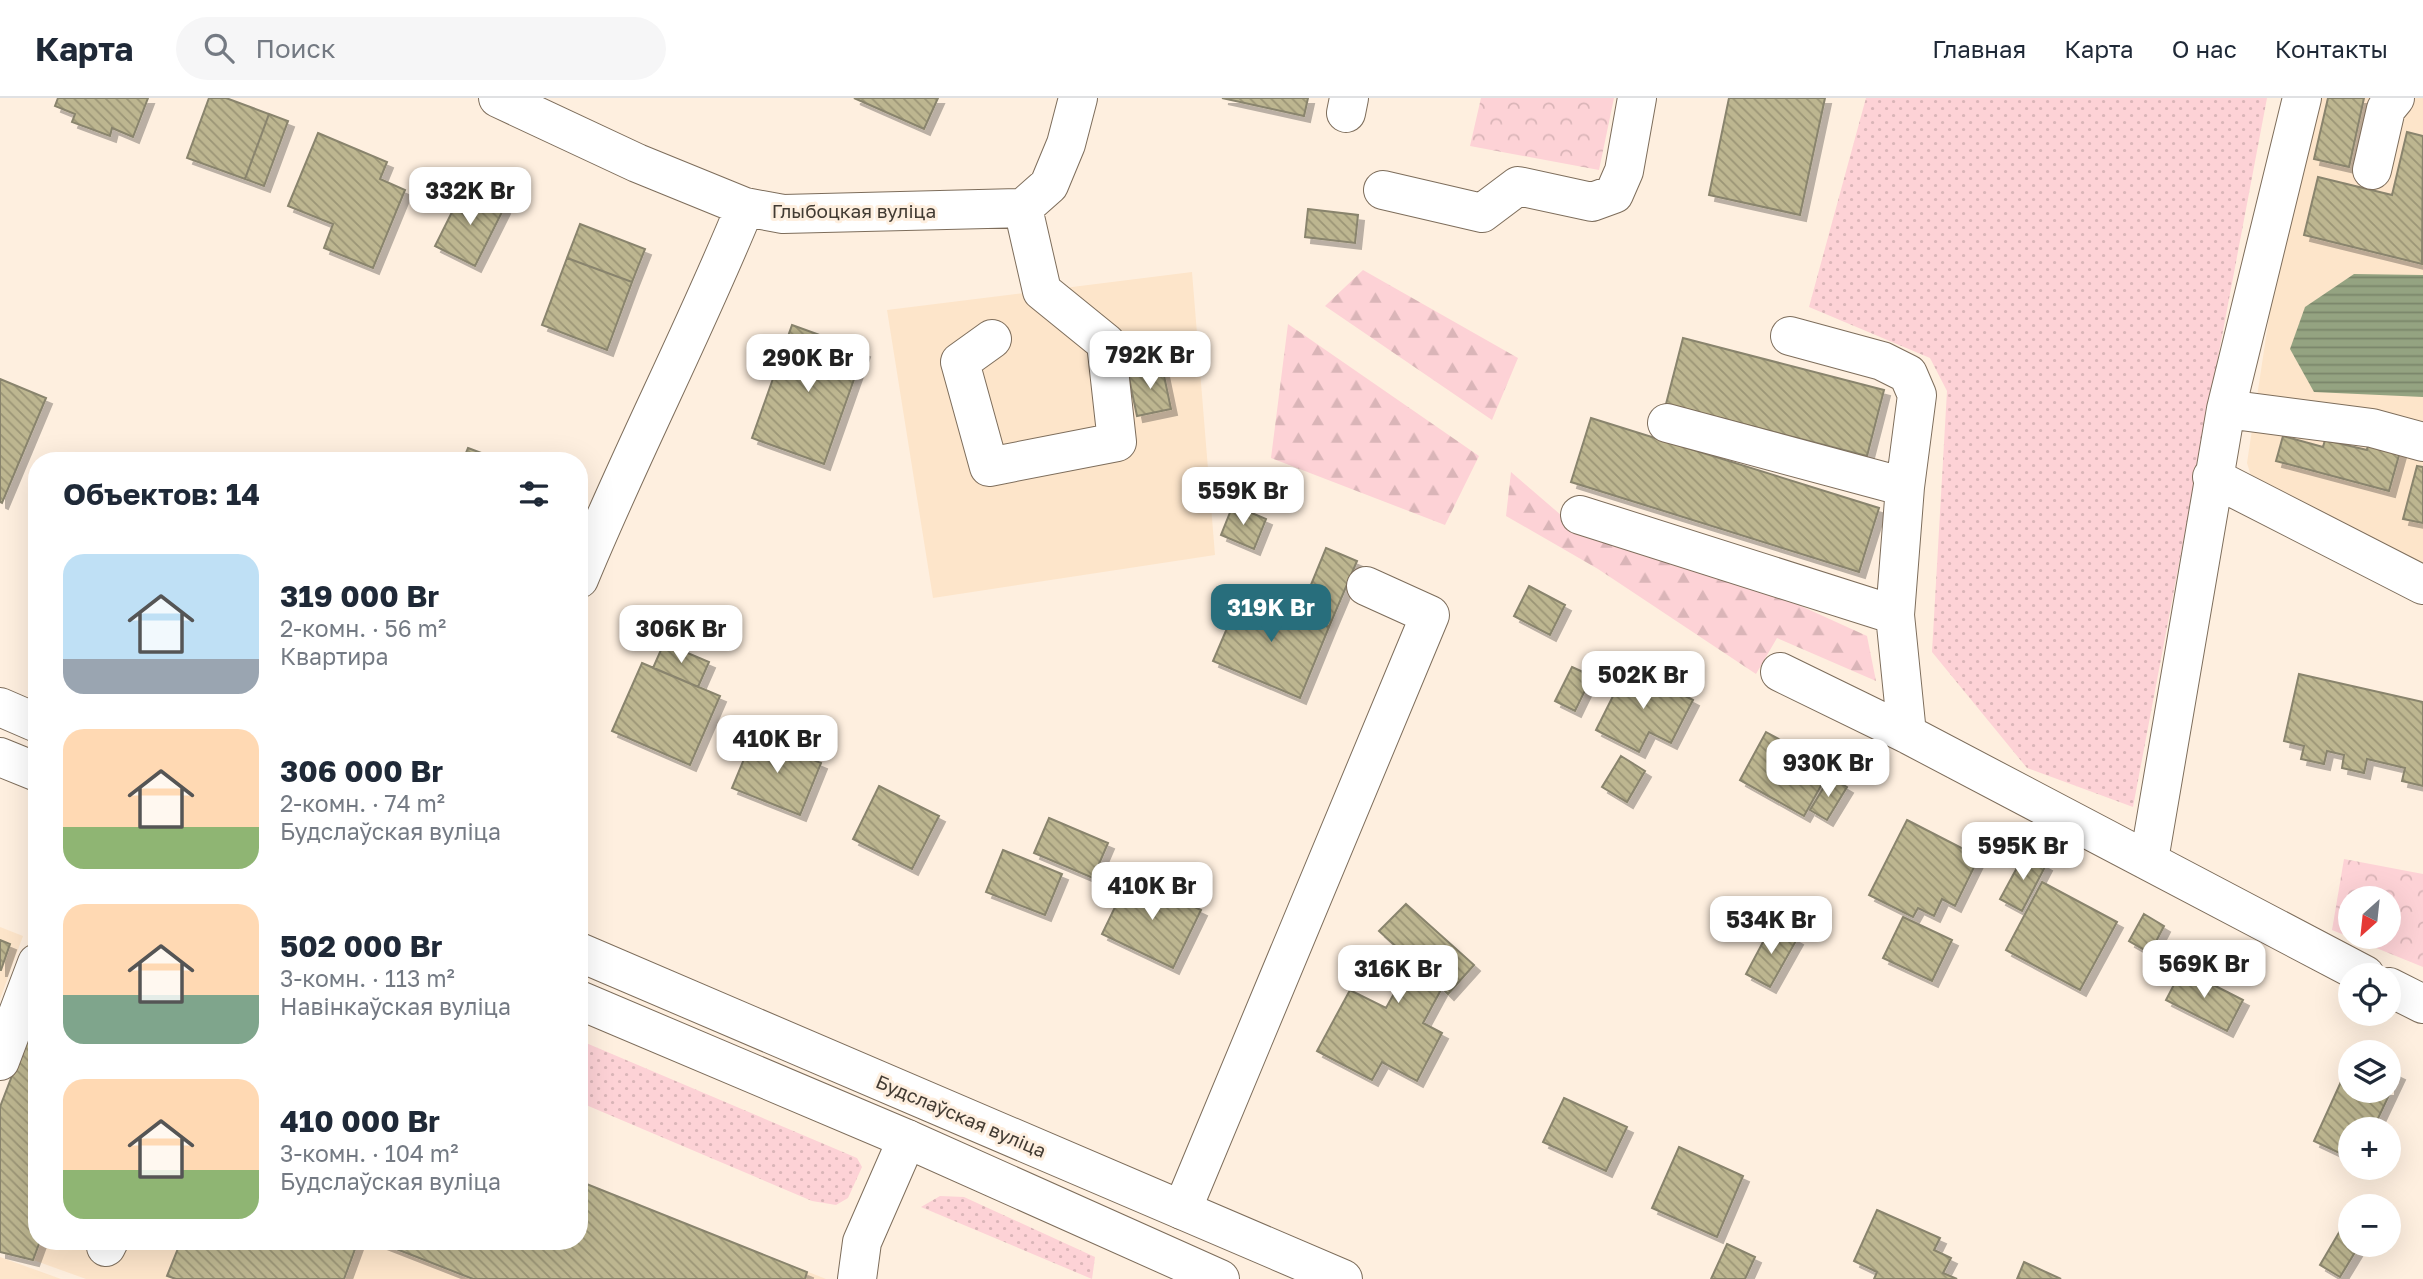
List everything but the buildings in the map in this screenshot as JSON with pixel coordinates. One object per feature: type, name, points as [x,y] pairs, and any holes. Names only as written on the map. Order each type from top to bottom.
[{"type":"street","name":"Глыбоцкая вуліца","points":[[498,98],[636,163],[745,207],[783,214],[1023,208]]},
{"type":"street","points":[[992,339],[960,362],[989,467],[1117,442],[1106,343],[1042,290],[1023,208],[1049,185],[1066,144],[1077,98]]},
{"type":"street","points":[[1383,190],[1482,214],[1518,186],[1592,202],[1614,194],[1624,171],[1637,98]]},
{"type":"street","points":[[2149,860],[2212,477],[2302,98]]},
{"type":"street","points":[[2372,170],[2386,109],[2395,98]]},
{"type":"street","points":[[588,557],[724,259],[745,207]]},
{"type":"street","points":[[1790,336],[1882,361],[1908,374],[1917,395],[1905,487],[1895,615],[1908,734]]},
{"type":"street","points":[[2226,409],[2372,428],[2423,442]]},
{"type":"street","points":[[1667,423],[1905,487]]},
{"type":"street","points":[[2212,477],[2423,584]]},
{"type":"street","points":[[1580,515],[1895,615]]},
{"type":"street","points":[[1182,1210],[1430,615],[1366,586]]},
{"type":"street","points":[[1780,672],[1908,734],[2342,963]]},
{"type":"street","points":[[0,707],[28,719]]},
{"type":"street","points":[[0,757],[28,768]]},
{"type":"street","name":"Будслаўская вуліца","points":[[588,956],[1343,1279]]},
{"type":"street","points":[[0,1061],[28,988]]},
{"type":"street","points":[[2401,993],[2423,1004]]},
{"type":"street","points":[[588,1004],[907,1139],[1220,1279]]},
{"type":"street","points":[[857,1279],[862,1242],[907,1139]]},
{"type":"shaded area","points":[[2317,98],[2423,98],[2423,604],[2266,524],[2247,463],[2276,271]]},
{"type":"shaded area","points":[[1192,272],[1215,555],[933,598],[887,310]]},
{"type":"shaded area","points":[[2354,274],[2423,275],[2423,397],[2314,392],[2290,349],[2305,307]]},
{"type":"shaded area","points":[[0,927],[23,936],[0,999]]},
{"type":"shaded area","points":[[28,1034],[28,1250],[588,1250],[588,1185],[826,1279],[86,1279],[0,1248],[0,1107]]},
{"type":"shaded area","points":[[0,1257],[61,1279],[0,1279]]},
{"type":"green space","points":[[1481,98],[1614,98],[1599,170],[1470,146]]},
{"type":"green space","points":[[1866,98],[2267,98],[2133,807],[2027,768],[1932,652],[1947,391],[1930,358],[1809,307]]},
{"type":"green space","points":[[1363,270],[1518,358],[1492,420],[1325,306]]},
{"type":"green space","points":[[1288,324],[1479,456],[1445,525],[1271,458]]},
{"type":"green space","points":[[1511,472],[1576,528],[1792,602],[1867,636],[1876,681],[1777,638],[1756,674],[1598,569],[1506,516]]},
{"type":"green space","points":[[2344,859],[2423,874],[2423,967],[2379,949],[2401,949],[2401,886],[2339,886]]},
{"type":"green space","points":[[2338,894],[2338,932],[2332,930]]},
{"type":"green space","points":[[588,1044],[857,1158],[862,1167],[848,1198],[836,1205],[812,1201],[588,1106]]},
{"type":"green space","points":[[940,1196],[964,1197],[1095,1257],[1092,1279],[921,1207]]}]
